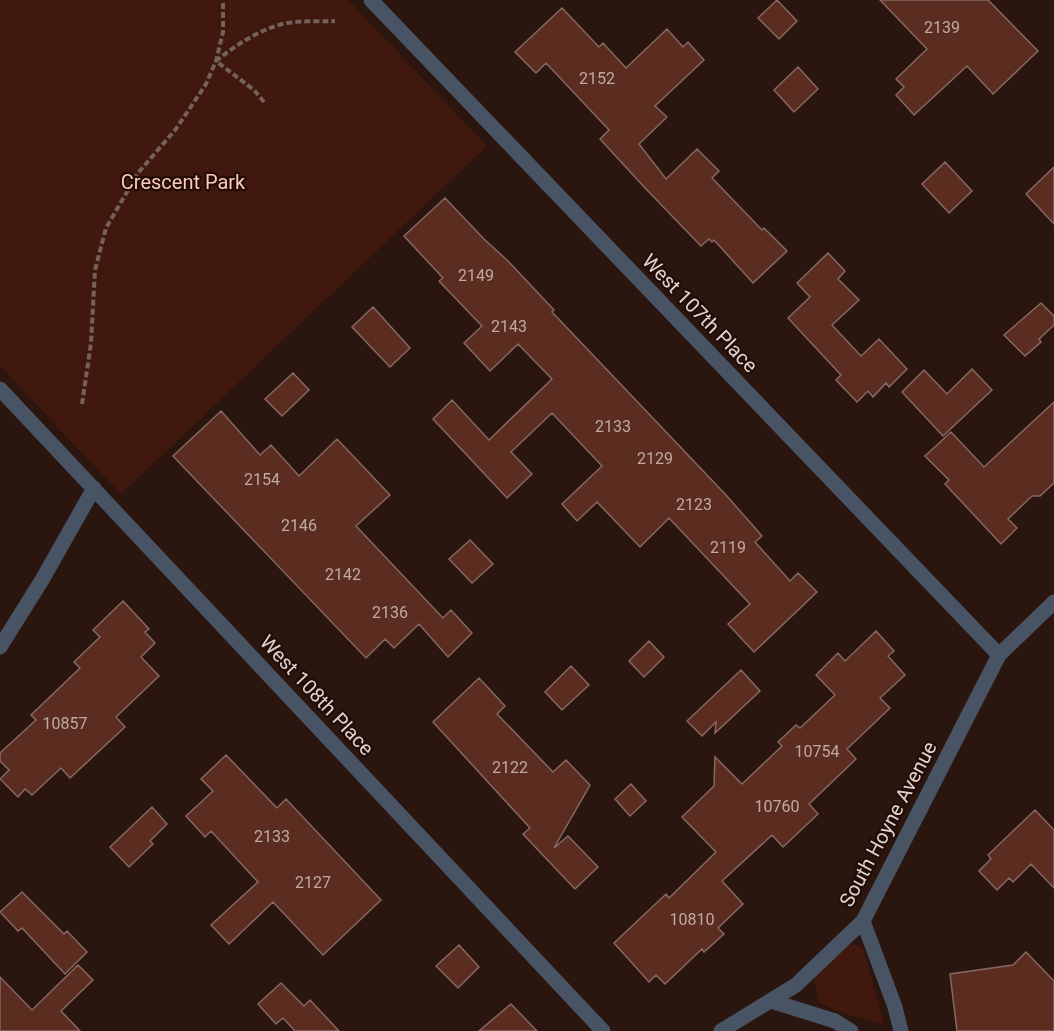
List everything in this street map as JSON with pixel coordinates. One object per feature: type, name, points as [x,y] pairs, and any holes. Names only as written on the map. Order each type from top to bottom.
[{"type":"street","name":"West 107th Place","points":[[371,0],[999,655]]},
{"type":"street","name":"West 108th Place","points":[[0,389],[603,1031]]},
{"type":"street","points":[[0,647],[42,580],[94,488]]},
{"type":"street","name":"South Hoyne Avenue","points":[[721,1031],[796,985],[863,921],[999,655],[1054,602]]},
{"type":"street","points":[[863,921],[895,1007],[901,1031]]},
{"type":"street","points":[[771,1001],[835,1021],[851,1031]]},
{"type":"path","points":[[81,404],[91,344],[95,270],[106,228],[138,172],[191,109],[206,84],[216,62],[222,32],[223,0]]},
{"type":"path","points":[[216,62],[235,46],[283,24],[334,21]]},
{"type":"path","points":[[216,62],[254,90],[264,102]]},
{"type":"green space","name":"Crescent Park","points":[[0,0],[348,0],[487,146],[121,494],[0,366]]},
{"type":"green space","points":[[853,943],[864,949],[884,1025],[839,1012],[819,1002],[814,980],[831,959]]},
{"type":"building","points":[[777,0],[797,21],[779,39],[758,18]]},
{"type":"building","points":[[880,0],[988,0],[1038,51],[993,94],[967,66],[914,115],[896,95],[904,87],[896,79],[927,49]]},
{"type":"building","points":[[562,8],[599,47],[603,43],[626,68],[667,29],[683,47],[688,42],[704,60],[655,106],[667,117],[639,144],[666,179],[697,149],[719,171],[712,178],[762,230],[764,228],[787,251],[753,283],[714,240],[712,242],[709,239],[701,246],[646,189],[600,139],[609,130],[546,63],[536,73],[515,52]]},
{"type":"building","points":[[798,67],[818,89],[794,112],[774,90]]},
{"type":"building","points":[[945,162],[972,191],[949,213],[922,184]]},
{"type":"building","points":[[1054,167],[1054,224],[1026,194]]},
{"type":"building","points":[[445,198],[508,261],[554,310],[552,312],[726,495],[762,536],[755,542],[790,581],[798,573],[817,592],[754,652],[728,624],[750,604],[669,518],[640,547],[597,502],[577,521],[562,504],[602,466],[552,413],[511,452],[532,474],[507,498],[433,419],[452,400],[489,440],[552,379],[518,344],[490,371],[464,343],[482,326],[439,281],[443,278],[404,236]]},
{"type":"building","points":[[828,253],[845,271],[838,279],[859,300],[832,325],[861,356],[879,339],[907,369],[889,387],[886,383],[873,397],[868,391],[857,402],[836,380],[841,375],[788,318],[810,297],[797,283]]},
{"type":"building","points":[[1041,303],[1054,316],[1054,325],[1039,339],[1041,342],[1025,356],[1004,335]]},
{"type":"building","points":[[373,307],[410,348],[390,367],[352,327]]},
{"type":"building","points":[[972,369],[992,390],[943,436],[902,392],[924,370],[947,394]]},
{"type":"building","points":[[293,373],[309,390],[282,416],[265,399]]},
{"type":"building","points":[[1054,402],[1054,483],[1040,496],[1032,496],[1008,519],[1017,528],[1001,544],[945,484],[949,480],[925,456],[951,432],[984,467]]},
{"type":"building","points":[[221,411],[260,455],[271,445],[299,476],[337,439],[390,495],[356,526],[443,618],[451,610],[472,633],[448,657],[419,624],[394,648],[385,639],[366,658],[173,456]]},
{"type":"building","points":[[470,540],[493,564],[472,583],[449,559]]},
{"type":"building","points":[[123,601],[149,629],[145,632],[155,643],[141,657],[159,676],[116,717],[125,727],[70,778],[61,768],[32,795],[25,789],[18,797],[0,779],[9,770],[0,761],[0,753],[36,720],[31,715],[80,668],[74,662],[100,637],[93,630]]},
{"type":"building","points":[[876,631],[894,651],[888,656],[905,675],[880,698],[890,708],[847,749],[856,759],[809,804],[818,814],[783,847],[772,835],[722,881],[743,904],[718,928],[724,934],[704,952],[702,949],[665,984],[656,975],[649,982],[614,943],[666,894],[669,898],[716,852],[682,817],[714,786],[715,757],[742,784],[782,746],[778,742],[796,725],[800,728],[835,695],[816,675],[838,653],[845,661]]},
{"type":"building","points":[[649,641],[664,657],[644,677],[629,661]]},
{"type":"building","points":[[571,666],[589,685],[562,710],[545,692]]},
{"type":"building","points":[[741,670],[760,691],[715,733],[716,722],[702,736],[687,721]]},
{"type":"building","points":[[479,678],[505,706],[497,714],[553,772],[566,760],[590,785],[554,848],[568,836],[598,867],[575,889],[523,834],[530,828],[433,722]]},
{"type":"building","points":[[226,755],[277,808],[286,799],[381,900],[323,955],[273,902],[229,944],[211,925],[258,882],[211,831],[205,837],[186,816],[213,791],[201,779]]},
{"type":"building","points":[[631,784],[646,801],[630,816],[615,799]]},
{"type":"building","points":[[152,807],[167,824],[150,841],[153,844],[129,867],[110,847]]},
{"type":"building","points":[[1035,810],[1054,830],[1054,888],[1031,864],[1013,882],[1009,878],[997,890],[979,871],[991,859],[988,855]]},
{"type":"building","points":[[22,892],[64,934],[67,931],[87,952],[65,974],[22,928],[18,931],[0,912]]},
{"type":"building","points":[[459,945],[479,967],[458,988],[436,966]]},
{"type":"building","points":[[1026,952],[1054,981],[1054,1031],[957,1031],[950,974],[1013,965]]},
{"type":"building","points":[[78,965],[93,980],[61,1011],[80,1031],[0,1031],[0,977],[32,1010]]},
{"type":"building","points":[[281,983],[304,1006],[310,1000],[339,1031],[295,1031],[283,1018],[276,1024],[258,1004]]},
{"type":"building","points":[[511,1004],[537,1031],[479,1031]]}]
